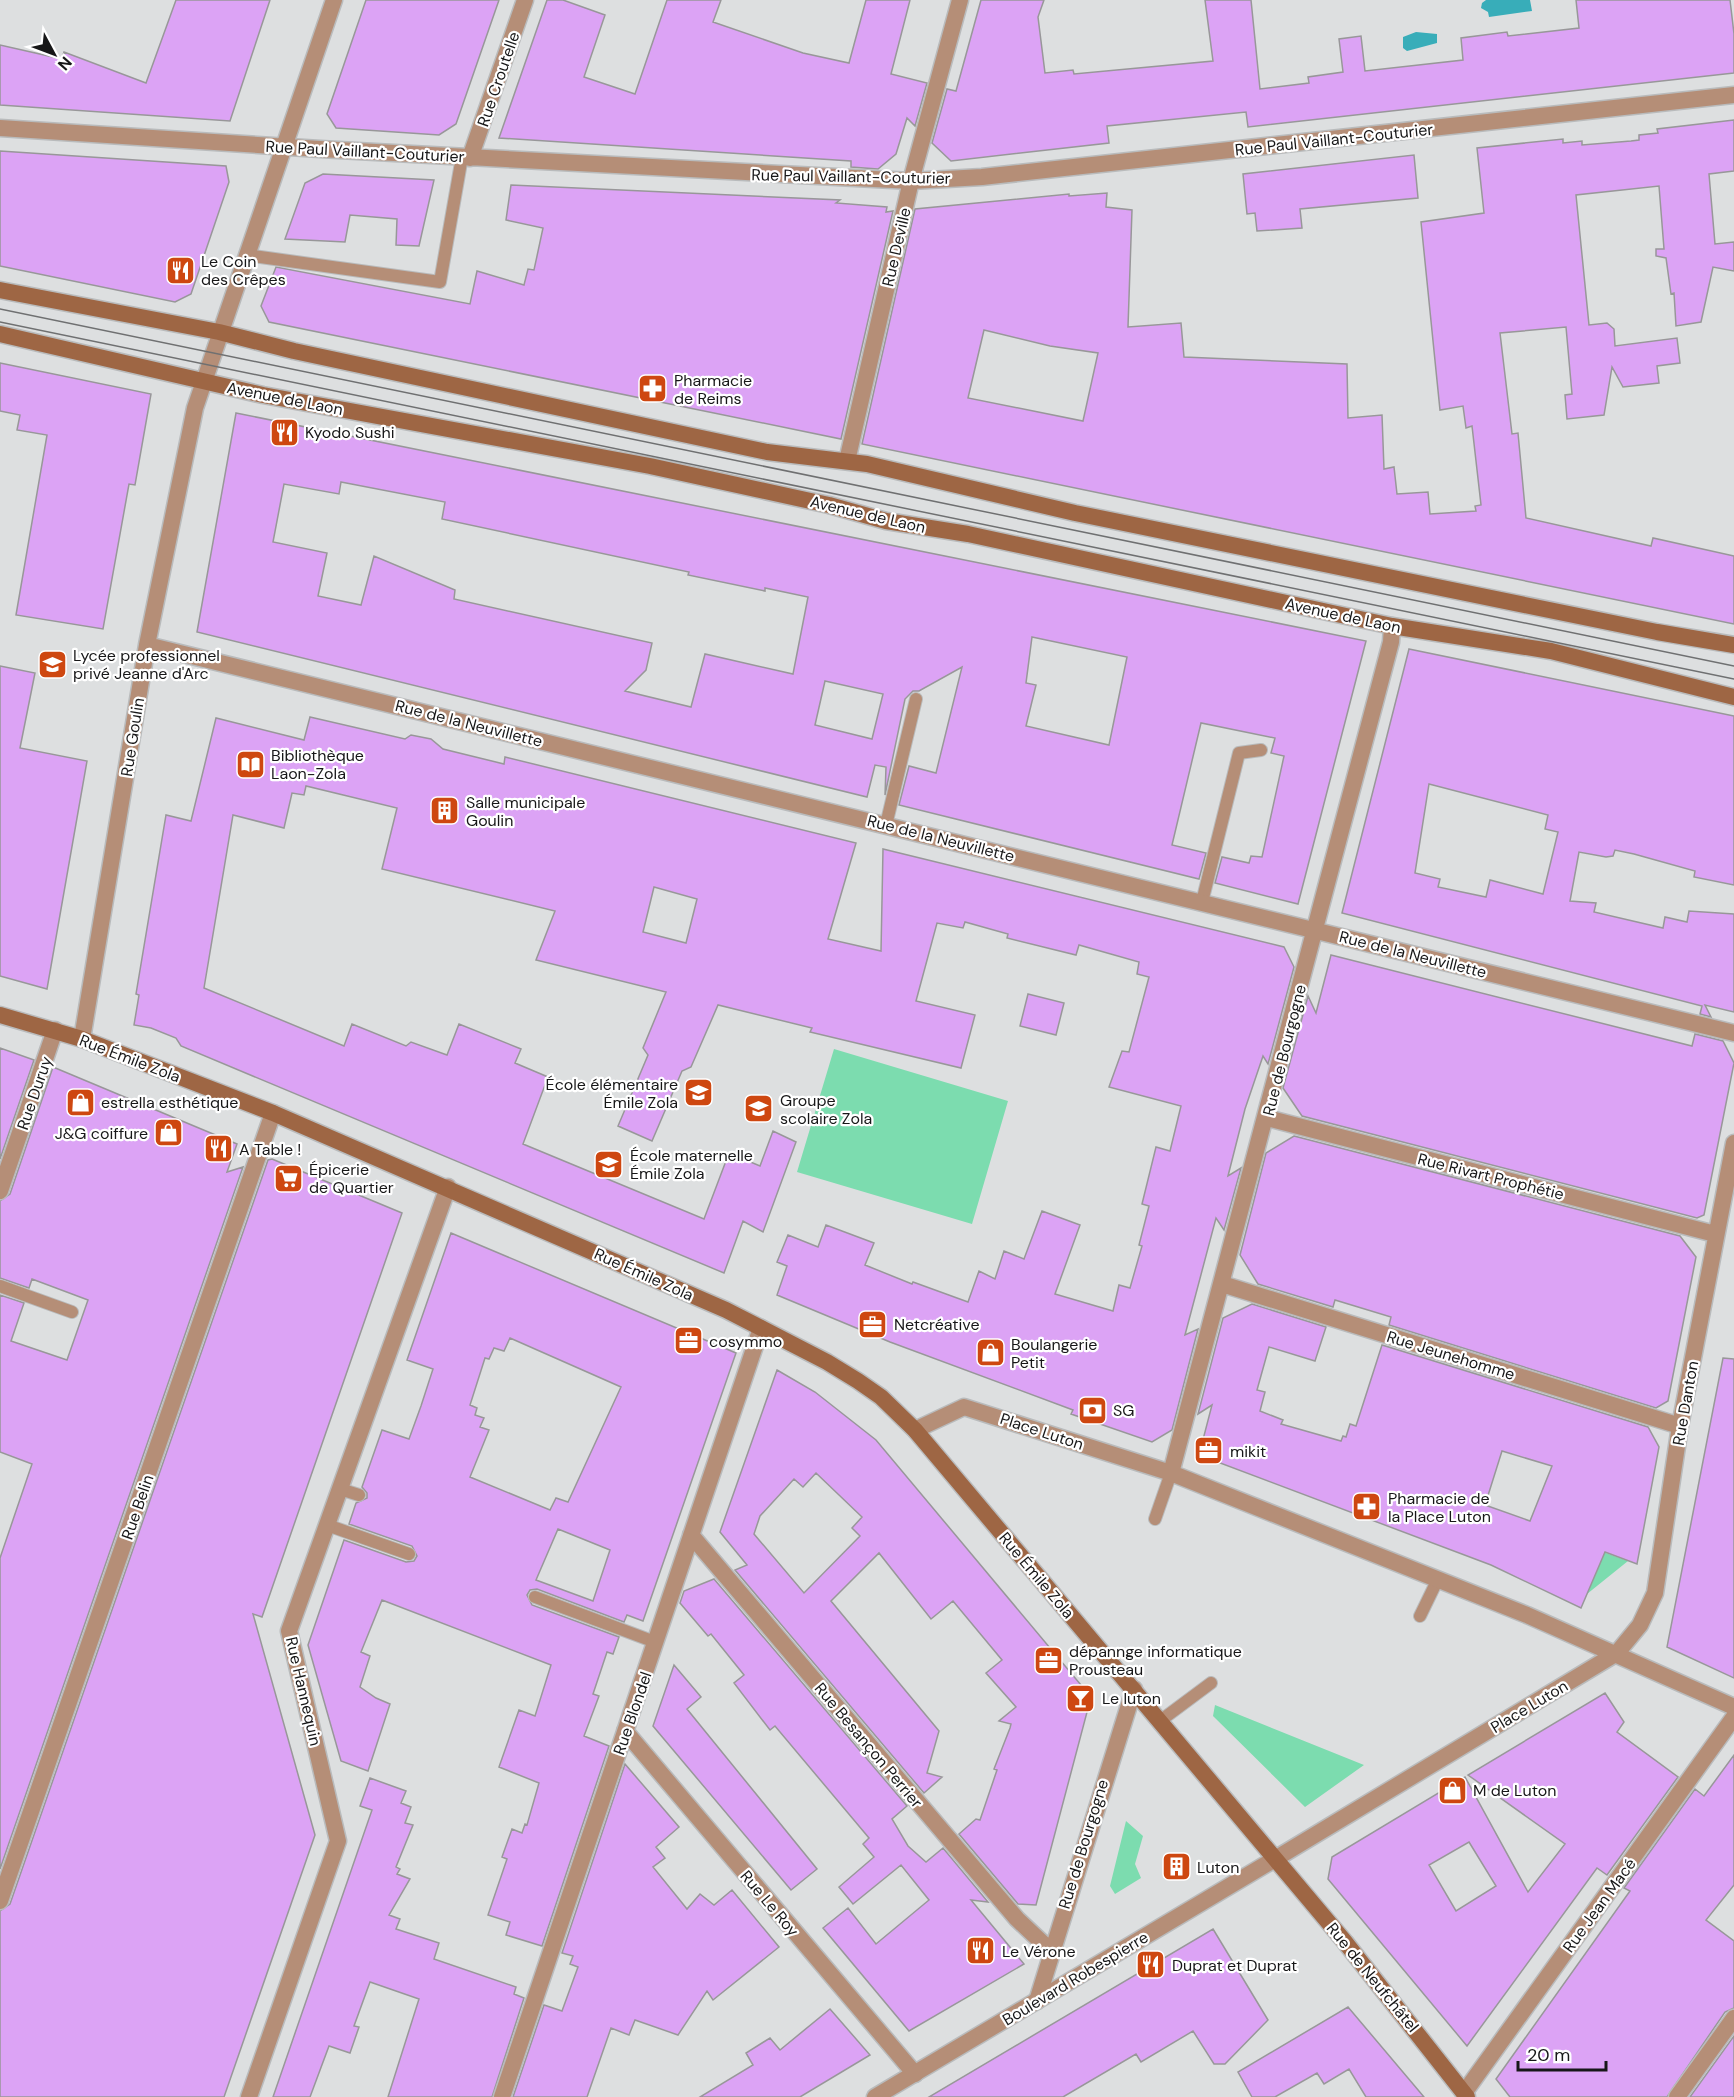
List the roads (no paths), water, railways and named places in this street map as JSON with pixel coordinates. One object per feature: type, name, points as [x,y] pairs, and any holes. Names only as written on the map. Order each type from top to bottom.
[{"type":"main road","points":[[0,290],[219,332],[294,351],[767,452],[847,461],[1075,513],[1657,632],[1734,645]]},
{"type":"main road","name":"Avenue de Laon","points":[[0,334],[263,396],[650,466],[830,505],[886,521],[968,534],[1392,626],[1551,651],[1734,697]]},
{"type":"main road","name":"Rue Émile Zola","points":[[0,1015],[55,1030],[273,1113],[448,1187],[761,1328],[858,1381],[881,1397],[915,1430],[1275,1859]]},
{"type":"main road","name":"Rue de Neufchâtel","points":[[1275,1859],[1352,1950],[1466,2095]]},
{"type":"street","name":"Rue Goulin","points":[[82,1040],[147,645],[195,408],[334,0]]},
{"type":"street","name":"Rue Croutelle","points":[[466,157],[525,0]]},
{"type":"street","name":"Rue Deville","points":[[847,461],[911,181],[960,0]]},
{"type":"street","name":"Rue Paul Vaillant-Couturier","points":[[0,128],[284,147],[911,181],[994,176],[1734,95]]},
{"type":"street","name":"Rue de Bourgogne","points":[[1172,1473],[1267,1118],[1313,929],[1391,642],[1392,626]]},
{"type":"street","name":"Rue de la Neuvillette","points":[[147,645],[1734,1033]]},
{"type":"street","name":"Rue Duruy","points":[[0,1191],[55,1030]]},
{"type":"street","name":"Rue Belin","points":[[0,1901],[273,1113]]},
{"type":"street","name":"Rue Rivart Prophétie","points":[[1267,1118],[1715,1234]]},
{"type":"street","name":"Rue Danton","points":[[1617,1653],[1640,1625],[1655,1593],[1680,1426],[1734,1143]]},
{"type":"street","name":"Rue Hannequin","points":[[249,2097],[338,1841],[289,1631],[448,1187]]},
{"type":"street","name":"Rue Jeunehomme","points":[[1222,1284],[1680,1426]]},
{"type":"street","name":"Rue Blondel","points":[[502,2097],[761,1328]]},
{"type":"street","name":"Place Luton","points":[[915,1430],[964,1407],[1172,1473],[1617,1653]]},
{"type":"street","name":"Rue Besançon Perrier","points":[[692,1535],[1017,1919],[1051,1951]]},
{"type":"street","name":"Place Luton","points":[[1275,1859],[1617,1653]]},
{"type":"street","points":[[1617,1653],[1734,1707]]},
{"type":"street","name":"Rue de Bourgogne","points":[[1037,2001],[1134,1689]]},
{"type":"street","name":"Rue Jean Macé","points":[[1466,2095],[1734,1718]]},
{"type":"street","name":"Rue Le Roy","points":[[626,1731],[915,2074]]},
{"type":"street","name":"Boulevard Robespierre","points":[[875,2097],[1275,1859]]},
{"type":"street","points":[[1677,2097],[1734,2018]]},
{"type":"lane","points":[[246,255],[440,282],[466,157]]},
{"type":"lane","points":[[886,825],[916,699]]},
{"type":"lane","points":[[1202,902],[1239,753],[1261,750]]},
{"type":"lane","points":[[0,1286],[72,1312]]},
{"type":"lane","points":[[1155,1519],[1172,1473]]},
{"type":"lane","points":[[340,1489],[359,1495]]},
{"type":"lane","points":[[327,1525],[409,1554]]},
{"type":"lane","points":[[1420,1616],[1437,1581]]},
{"type":"lane","points":[[535,1597],[656,1642]]},
{"type":"lane","points":[[1160,1721],[1211,1683]]},
{"type":"water","points":[[1486,0],[1530,0],[1532,11],[1489,17],[1488,12],[1481,8],[1482,3]]},
{"type":"water","points":[[1416,32],[1437,34],[1437,43],[1407,51],[1403,48],[1403,37]]},
{"type":"tram line","points":[[0,309],[1734,666]]},
{"type":"tram line","points":[[0,322],[1734,679]]},
{"type":"place","name":"Le Coin des Crêpes","points":[[180,270]]},
{"type":"place","name":"Pharmacie de Reims","points":[[653,389]]},
{"type":"place","name":"Kyodo Sushi","points":[[284,432]]},
{"type":"place","name":"Lycée professionnel privé Jeanne d'Arc","points":[[52,664]]},
{"type":"place","name":"Bibliothèque Laon-Zola","points":[[250,764]]},
{"type":"place","name":"Salle municipale Goulin","points":[[445,811]]},
{"type":"place","name":"École élémentaire Émile Zola","points":[[699,1093]]},
{"type":"place","name":"estrella esthétique","points":[[80,1102]]},
{"type":"place","name":"Groupe scolaire Zola","points":[[759,1109]]},
{"type":"place","name":"J&G coiffure","points":[[169,1133]]},
{"type":"place","name":"A Table !","points":[[218,1149]]},
{"type":"place","name":"École maternelle Émile Zola","points":[[609,1164]]},
{"type":"place","name":"Épicerie de Quartier","points":[[288,1178]]},
{"type":"place","name":"Netcréative","points":[[873,1324]]},
{"type":"place","name":"cosymmo","points":[[688,1341]]},
{"type":"place","name":"Boulangerie Petit","points":[[990,1353]]},
{"type":"place","name":"SG","points":[[1092,1410]]},
{"type":"place","name":"mikit","points":[[1209,1451]]},
{"type":"place","name":"Pharmacie de la Place Luton","points":[[1367,1507]]},
{"type":"place","name":"dépannge informatique Prousteau","points":[[1048,1660]]},
{"type":"place","name":"Le luton","points":[[1081,1698]]},
{"type":"place","name":"M de Luton","points":[[1452,1790]]},
{"type":"place","name":"Luton","points":[[1176,1867]]},
{"type":"place","name":"Le Vérone","points":[[981,1951]]},
{"type":"place","name":"Duprat et Duprat","points":[[1151,1965]]}]
